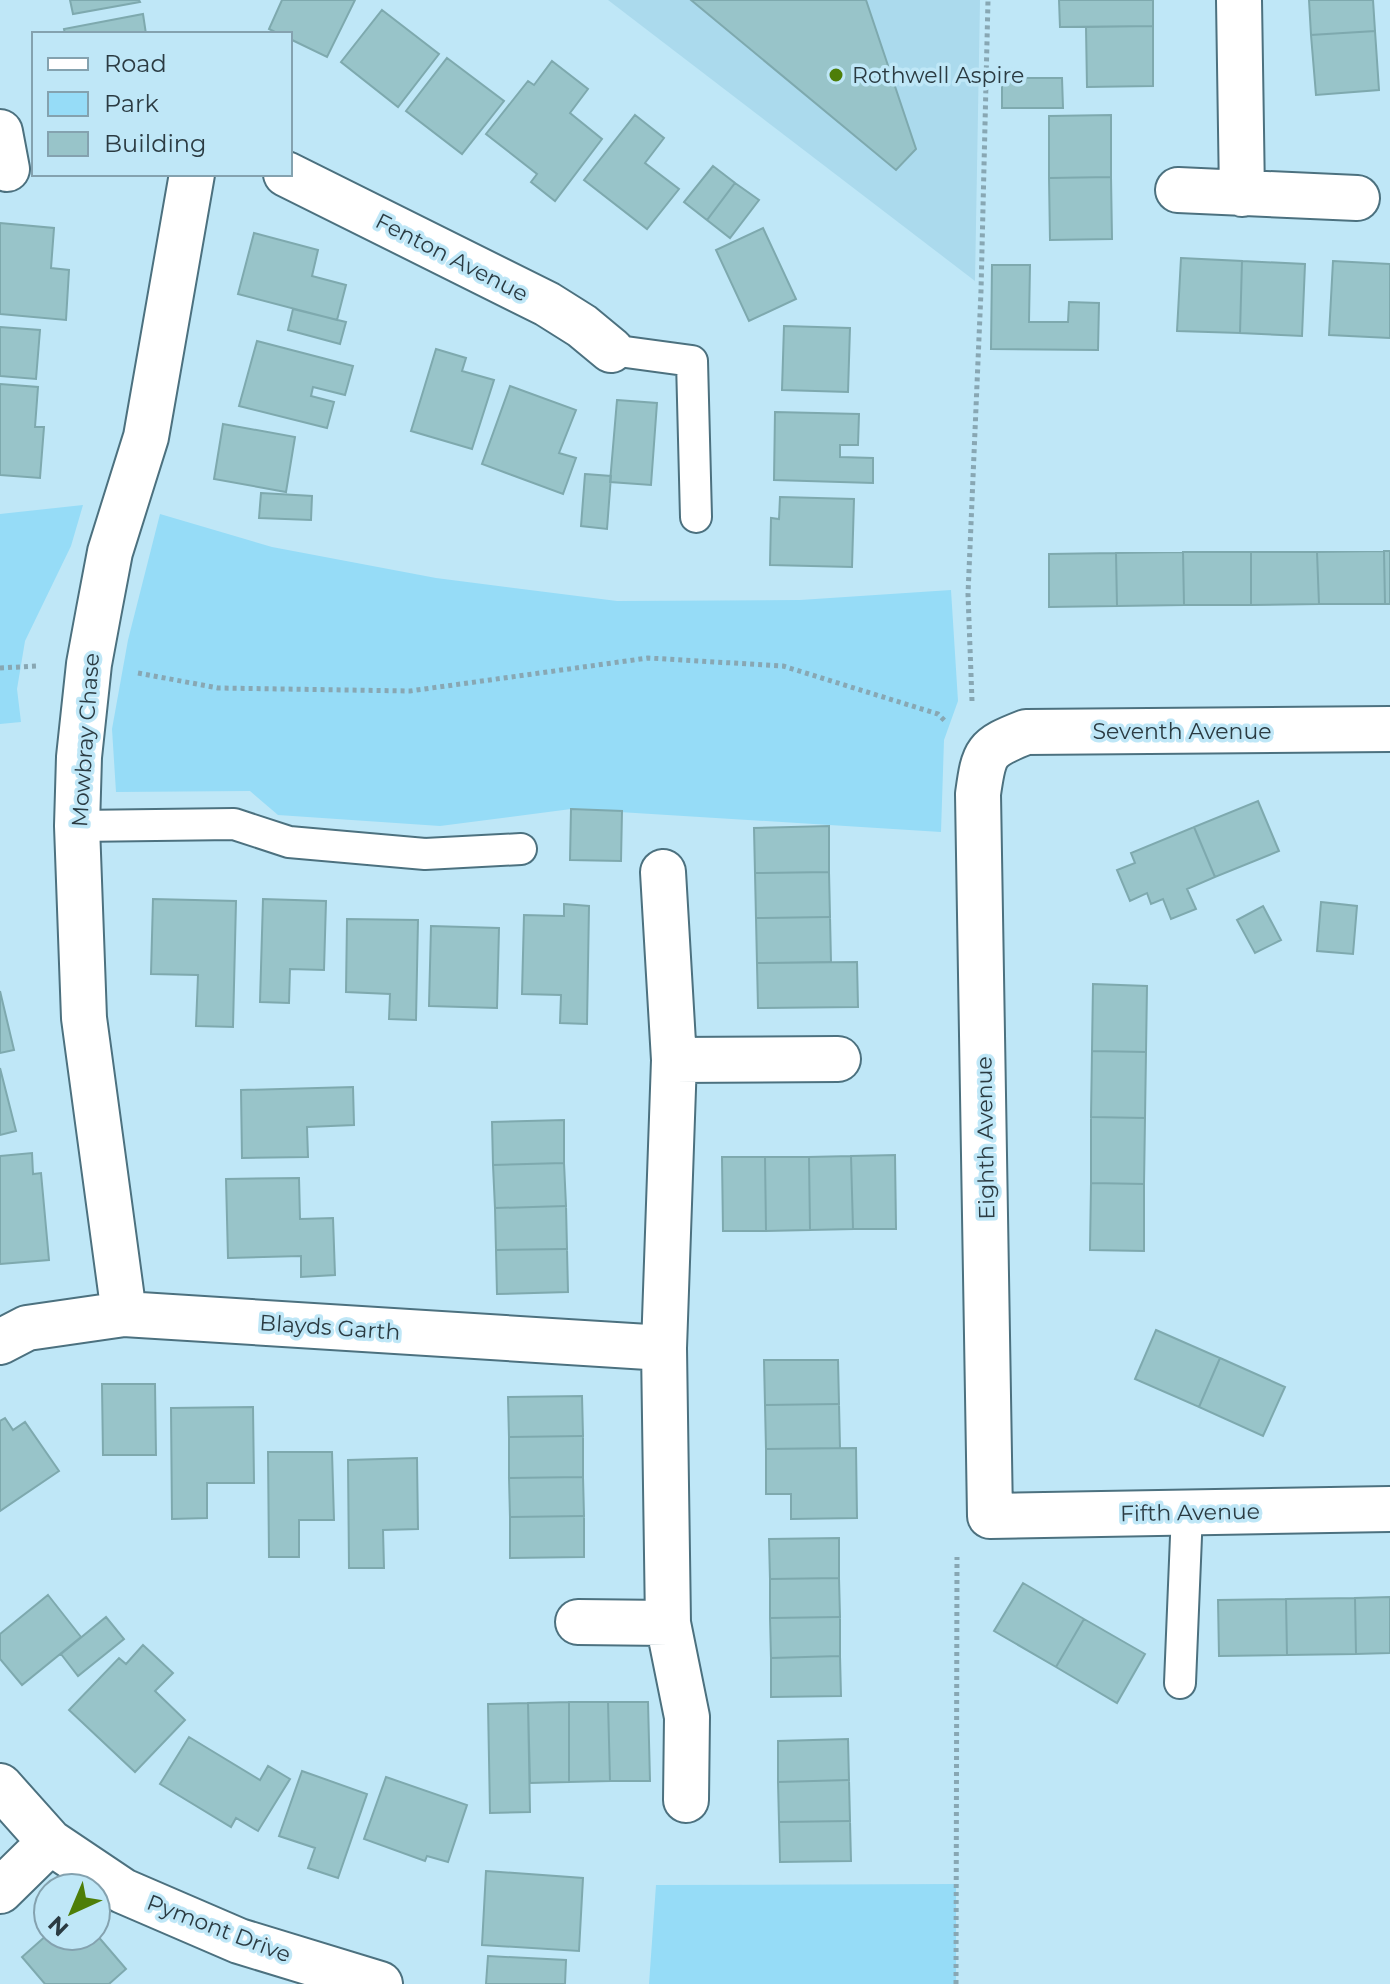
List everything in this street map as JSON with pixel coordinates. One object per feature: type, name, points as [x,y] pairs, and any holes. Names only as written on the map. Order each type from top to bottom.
[{"type":"street","points":[[1239,0],[1242,194]]},
{"type":"street","name":"Mowbray Chase","points":[[124,1314],[84,1018],[77,826],[79,757],[89,664],[110,552],[146,437],[192,176]]},
{"type":"street","name":"Fenton Avenue","points":[[290,176],[547,304],[582,326],[611,350]]},
{"type":"street","points":[[1178,190],[1357,198]]},
{"type":"street","name":"Seventh Avenue","points":[[991,752],[1026,732],[1390,729]]},
{"type":"street","name":"Eighth Avenue","points":[[990,1516],[978,794],[991,752]]},
{"type":"street","points":[[663,872],[674,1060],[664,1348],[668,1623],[687,1717],[686,1800]]},
{"type":"street","points":[[674,1060],[838,1059]]},
{"type":"street","name":"Blayds Garth","points":[[0,1342],[27,1328],[124,1314],[664,1348]]},
{"type":"street","name":"Fifth Avenue","points":[[990,1516],[1390,1509]]},
{"type":"street","points":[[578,1622],[668,1623]]},
{"type":"street","name":"Pymont Drive","points":[[0,1786],[50,1842],[123,1891],[225,1935],[380,1984]]},
{"type":"street","points":[[0,1891],[50,1842]]},
{"type":"lane","points":[[611,350],[692,361],[696,517]]},
{"type":"lane","points":[[77,826],[234,824],[304,844],[425,854],[521,849]]},
{"type":"lane","points":[[1180,1683],[1187,1512]]},
{"type":"path","points":[[988,0],[981,291],[968,594],[971,699],[991,752]]},
{"type":"path","points":[[89,664],[218,688],[410,691],[648,658],[783,666],[938,714],[991,752]]},
{"type":"path","points":[[956,1984],[957,1558],[990,1516]]},
{"type":"shaded area","points":[[608,0],[980,0],[975,281]]},
{"type":"green space","points":[[83,505],[71,546],[25,641],[17,689],[21,722],[0,724],[0,514]]},
{"type":"green space","points":[[160,514],[272,547],[436,578],[617,601],[800,600],[951,590],[958,701],[944,740],[941,832],[571,809],[440,826],[278,815],[250,791],[116,792],[112,729],[128,640]]},
{"type":"green space","points":[[956,1884],[956,1984],[649,1984],[656,1885]]},
{"type":"building","points":[[70,0],[139,0],[140,2],[73,14]]},
{"type":"building","points":[[282,0],[355,0],[327,57],[292,40],[292,32],[269,29]]},
{"type":"building","name":"Rothwell Aspire","points":[[691,0],[866,0],[916,149],[896,170]]},
{"type":"building","points":[[1059,0],[1153,0],[1153,26],[1060,27]]},
{"type":"building","points":[[1309,0],[1373,0],[1375,31],[1311,35]]},
{"type":"building","points":[[382,10],[439,54],[398,107],[341,62]]},
{"type":"building","points":[[143,14],[146,32],[65,32],[64,29]]},
{"type":"building","points":[[1153,26],[1153,86],[1087,87],[1086,27]]},
{"type":"building","points":[[1375,31],[1379,90],[1316,95],[1311,35]]},
{"type":"building","points":[[447,58],[504,101],[462,154],[406,111]]},
{"type":"building","points":[[552,61],[588,89],[570,113],[602,139],[555,201],[531,182],[537,174],[486,134],[528,81],[534,85]]},
{"type":"building","points":[[1002,78],[1062,78],[1063,108],[1002,108]]},
{"type":"building","points":[[635,115],[664,138],[645,163],[679,189],[647,229],[584,180]]},
{"type":"building","points":[[1111,115],[1111,177],[1049,178],[1049,116]]},
{"type":"building","points":[[713,166],[735,183],[707,220],[684,202]]},
{"type":"building","points":[[1111,177],[1112,239],[1050,240],[1049,178]]},
{"type":"building","points":[[735,183],[759,200],[730,238],[707,220]]},
{"type":"building","points":[[0,223],[54,228],[51,268],[69,270],[66,320],[0,314]]},
{"type":"building","points":[[763,228],[796,299],[749,321],[716,250]]},
{"type":"building","points":[[254,233],[318,250],[312,276],[346,285],[337,320],[238,294]]},
{"type":"building","points":[[1181,258],[1242,261],[1240,333],[1177,331]]},
{"type":"building","points":[[1242,261],[1305,264],[1302,336],[1240,333]]},
{"type":"building","points":[[1333,261],[1390,264],[1390,338],[1329,335]]},
{"type":"building","points":[[992,265],[1030,265],[1029,322],[1068,322],[1069,302],[1099,303],[1098,350],[991,349]]},
{"type":"building","points":[[293,309],[346,322],[340,344],[288,330]]},
{"type":"building","points":[[784,326],[850,328],[848,392],[782,390]]},
{"type":"building","points":[[0,327],[40,330],[36,379],[0,376]]},
{"type":"building","points":[[257,341],[353,366],[345,395],[313,387],[311,396],[334,402],[327,428],[239,406]]},
{"type":"building","points":[[436,349],[466,358],[462,371],[494,380],[472,449],[411,431]]},
{"type":"building","points":[[0,384],[38,387],[35,427],[44,427],[40,478],[0,475]]},
{"type":"building","points":[[510,386],[576,410],[559,453],[576,458],[563,494],[482,464]]},
{"type":"building","points":[[617,400],[657,403],[651,485],[610,482]]},
{"type":"building","points":[[775,412],[859,414],[858,445],[840,445],[840,457],[873,458],[873,483],[774,480]]},
{"type":"building","points":[[223,424],[295,437],[286,492],[214,479]]},
{"type":"building","points":[[585,474],[611,476],[607,529],[581,526]]},
{"type":"building","points":[[261,493],[312,496],[311,520],[259,518]]},
{"type":"building","points":[[780,497],[854,499],[852,567],[770,565],[771,518],[779,519]]},
{"type":"building","points":[[1384,551],[1385,604],[1319,604],[1317,552]]},
{"type":"building","points":[[1384,551],[1390,551],[1390,604],[1385,604]]},
{"type":"building","points":[[1183,552],[1184,605],[1117,606],[1116,553]]},
{"type":"building","points":[[1183,552],[1251,552],[1251,605],[1184,605]]},
{"type":"building","points":[[1251,552],[1317,552],[1319,604],[1251,605]]},
{"type":"building","points":[[1116,553],[1117,606],[1049,607],[1049,554]]},
{"type":"building","points":[[1258,801],[1279,851],[1215,877],[1194,827]]},
{"type":"building","points":[[571,809],[622,811],[621,861],[570,860]]},
{"type":"building","points":[[829,826],[829,872],[755,873],[754,828]]},
{"type":"building","points":[[1194,827],[1215,877],[1187,889],[1196,909],[1171,919],[1163,899],[1151,904],[1147,893],[1130,901],[1117,870],[1135,863],[1131,853]]},
{"type":"building","points":[[829,872],[830,917],[756,918],[755,873]]},
{"type":"building","points":[[153,899],[236,901],[233,1027],[196,1026],[198,975],[151,974]]},
{"type":"building","points":[[263,899],[326,901],[324,970],[290,969],[289,1003],[260,1002]]},
{"type":"building","points":[[1321,902],[1357,906],[1353,954],[1317,951]]},
{"type":"building","points":[[564,904],[589,906],[587,1024],[560,1023],[561,995],[522,994],[524,915],[564,916]]},
{"type":"building","points":[[1263,906],[1281,940],[1255,953],[1237,920]]},
{"type":"building","points":[[830,917],[831,962],[757,963],[756,918]]},
{"type":"building","points":[[347,919],[418,920],[416,1020],[389,1019],[390,994],[346,992]]},
{"type":"building","points":[[431,926],[499,928],[497,1008],[429,1006]]},
{"type":"building","points":[[857,962],[858,1007],[758,1008],[757,963]]},
{"type":"building","points":[[1093,984],[1147,986],[1146,1052],[1092,1051]]},
{"type":"building","points":[[0,991],[14,1050],[0,1053]]},
{"type":"building","points":[[1092,1051],[1146,1052],[1145,1118],[1091,1117]]},
{"type":"building","points":[[0,1068],[16,1131],[0,1135]]},
{"type":"building","points":[[353,1087],[354,1125],[307,1127],[308,1157],[242,1158],[241,1090]]},
{"type":"building","points":[[1091,1117],[1145,1118],[1144,1184],[1091,1183]]},
{"type":"building","points":[[564,1120],[564,1163],[493,1165],[492,1122]]},
{"type":"building","points":[[32,1153],[33,1174],[41,1173],[49,1260],[0,1264],[0,1156]]},
{"type":"building","points":[[895,1155],[896,1229],[853,1229],[851,1156]]},
{"type":"building","points":[[851,1156],[853,1229],[810,1230],[809,1157]]},
{"type":"building","points":[[722,1157],[765,1157],[766,1231],[723,1231]]},
{"type":"building","points":[[765,1157],[809,1157],[810,1230],[766,1231]]},
{"type":"building","points":[[564,1163],[566,1206],[495,1208],[493,1165]]},
{"type":"building","points":[[299,1178],[300,1219],[333,1218],[335,1275],[301,1277],[301,1256],[228,1258],[226,1179]]},
{"type":"building","points":[[1091,1183],[1144,1184],[1144,1251],[1090,1250]]},
{"type":"building","points":[[566,1206],[567,1249],[496,1250],[495,1208]]},
{"type":"building","points":[[567,1249],[568,1292],[497,1294],[496,1250]]},
{"type":"building","points":[[1156,1330],[1220,1358],[1199,1407],[1135,1379]]},
{"type":"building","points":[[1220,1358],[1285,1387],[1263,1436],[1199,1407]]},
{"type":"building","points":[[764,1360],[838,1360],[839,1404],[765,1405]]},
{"type":"building","points":[[102,1384],[155,1384],[156,1455],[103,1455]]},
{"type":"building","points":[[582,1396],[583,1436],[509,1437],[508,1397]]},
{"type":"building","points":[[839,1404],[840,1448],[766,1449],[765,1405]]},
{"type":"building","points":[[253,1407],[254,1483],[207,1483],[207,1518],[172,1519],[171,1408]]},
{"type":"building","points":[[5,1418],[13,1430],[25,1422],[59,1471],[0,1511],[0,1421]]},
{"type":"building","points":[[583,1436],[583,1477],[509,1478],[509,1437]]},
{"type":"building","points":[[856,1448],[857,1518],[791,1519],[791,1494],[766,1494],[766,1449]]},
{"type":"building","points":[[268,1452],[332,1452],[334,1520],[299,1520],[299,1557],[269,1557]]},
{"type":"building","points":[[417,1458],[418,1529],[383,1530],[384,1568],[349,1568],[348,1460]]},
{"type":"building","points":[[583,1477],[584,1516],[510,1517],[509,1478]]},
{"type":"building","points":[[584,1516],[584,1557],[510,1558],[510,1517]]},
{"type":"building","points":[[839,1538],[839,1578],[770,1579],[769,1539]]},
{"type":"building","points":[[839,1578],[840,1617],[770,1618],[770,1579]]},
{"type":"building","points":[[1023,1583],[1084,1619],[1056,1667],[994,1631]]},
{"type":"building","points":[[48,1595],[81,1637],[22,1685],[0,1659],[0,1634]]},
{"type":"building","points":[[1390,1597],[1390,1653],[1356,1654],[1355,1598]]},
{"type":"building","points":[[1355,1598],[1356,1654],[1287,1655],[1286,1599]]},
{"type":"building","points":[[1286,1599],[1287,1655],[1219,1656],[1218,1600]]},
{"type":"building","points":[[106,1617],[124,1639],[78,1676],[61,1654]]},
{"type":"building","points":[[840,1617],[840,1656],[771,1658],[770,1618]]},
{"type":"building","points":[[1084,1619],[1145,1654],[1117,1703],[1056,1667]]},
{"type":"building","points":[[143,1645],[173,1673],[155,1691],[185,1720],[135,1772],[69,1710],[119,1658],[126,1664]]},
{"type":"building","points":[[840,1656],[841,1696],[771,1697],[771,1658]]},
{"type":"building","points":[[569,1702],[569,1782],[530,1783],[528,1703]]},
{"type":"building","points":[[569,1702],[608,1702],[610,1781],[569,1782]]},
{"type":"building","points":[[608,1702],[648,1702],[650,1781],[610,1781]]},
{"type":"building","points":[[528,1703],[530,1812],[490,1813],[488,1704]]},
{"type":"building","points":[[189,1737],[260,1780],[268,1766],[290,1779],[258,1831],[236,1818],[231,1827],[160,1784]]},
{"type":"building","points":[[848,1739],[849,1780],[778,1782],[778,1741]]},
{"type":"building","points":[[302,1771],[367,1794],[338,1878],[308,1868],[315,1848],[279,1836]]},
{"type":"building","points":[[386,1777],[467,1805],[448,1862],[427,1856],[425,1861],[364,1839]]},
{"type":"building","points":[[849,1780],[850,1821],[779,1822],[778,1782]]},
{"type":"building","points":[[850,1821],[851,1861],[780,1862],[779,1822]]},
{"type":"building","points":[[486,1871],[583,1878],[579,1951],[482,1945]]},
{"type":"building","points":[[32,1948],[32,1952],[111,1952],[126,1969],[109,1984],[45,1984],[22,1957]]},
{"type":"building","points":[[488,1956],[566,1960],[565,1984],[486,1984]]},
{"type":"place","name":"Rothwell Aspire","points":[[836,75]]}]
